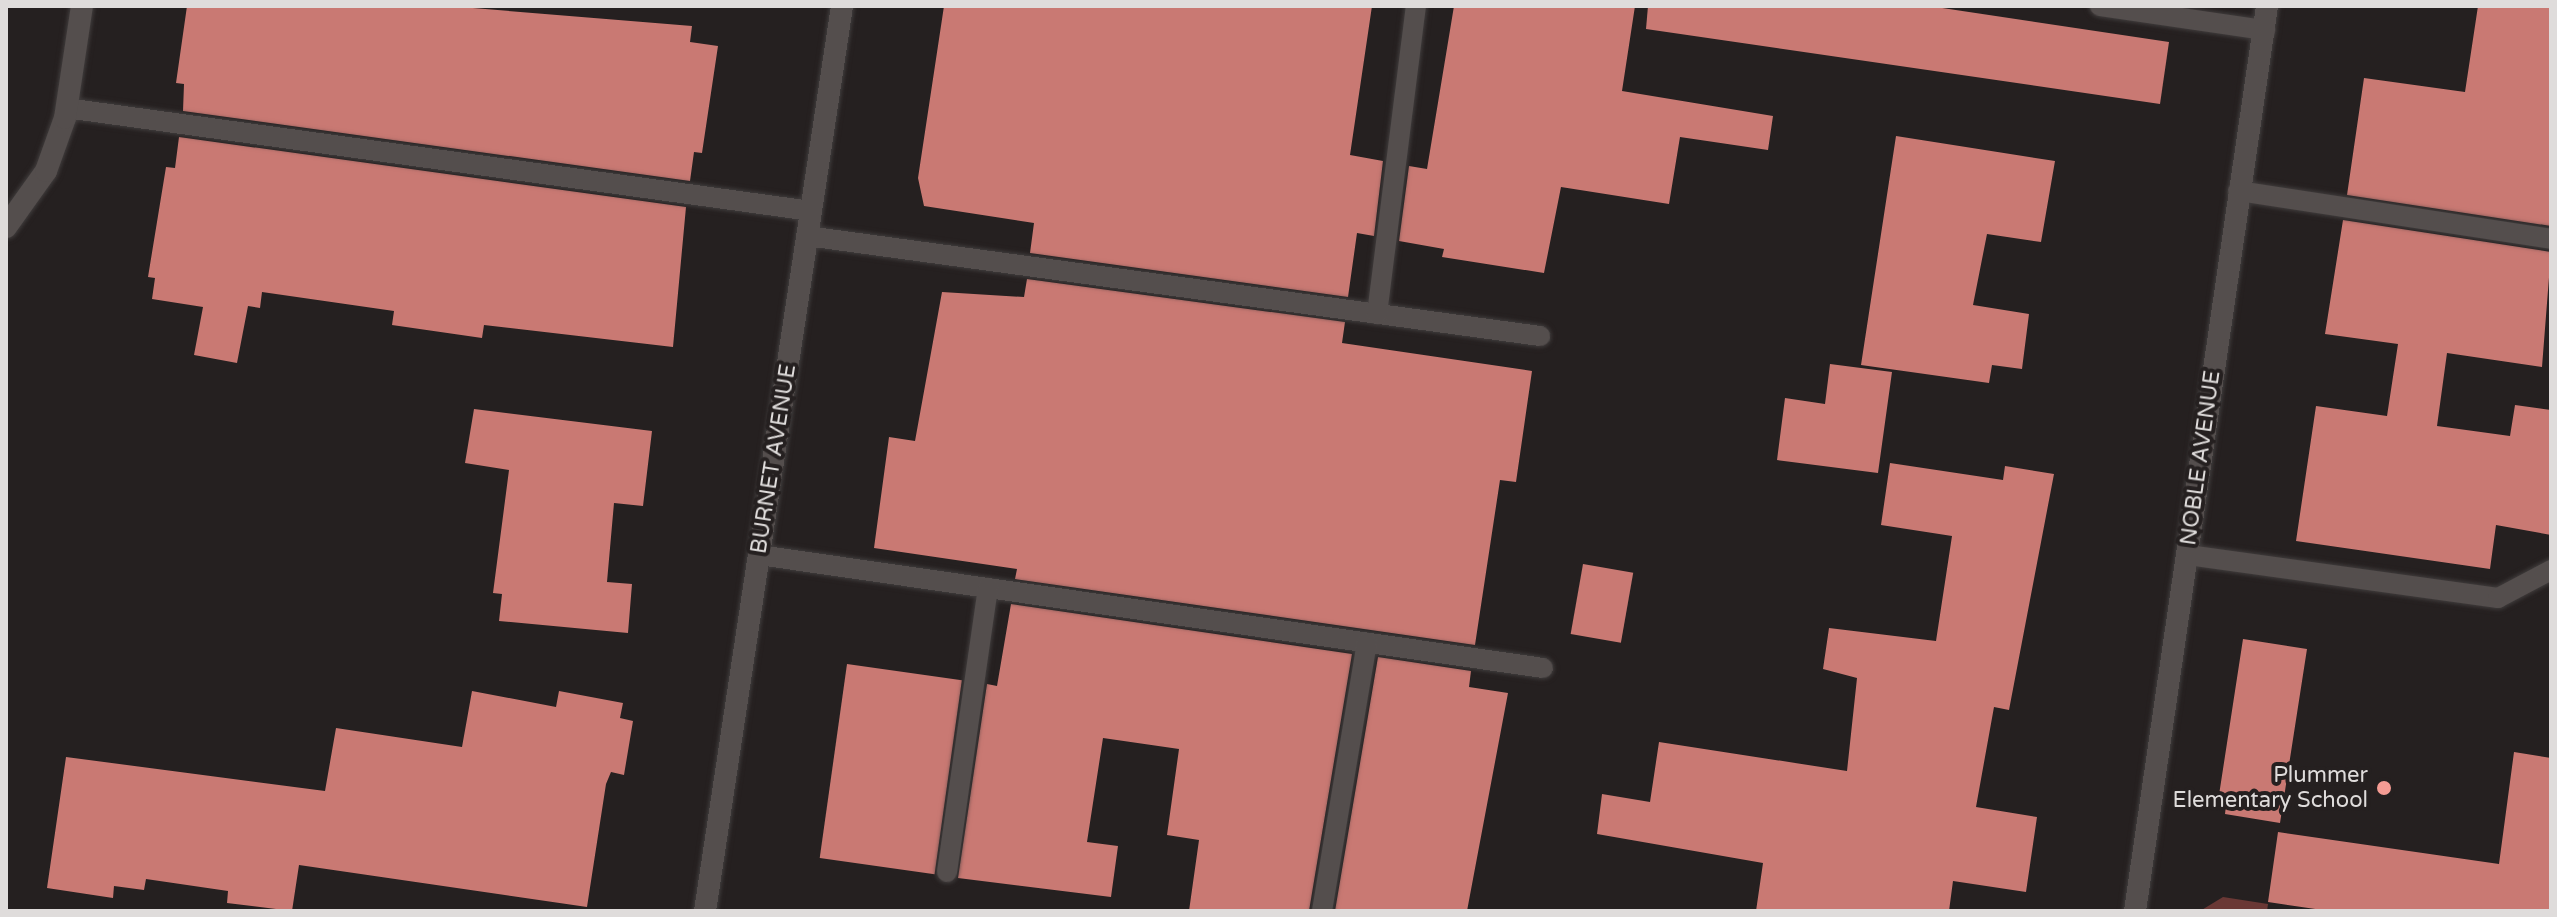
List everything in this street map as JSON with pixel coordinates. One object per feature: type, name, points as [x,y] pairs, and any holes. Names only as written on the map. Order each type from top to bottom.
[{"type":"street","points":[[6,227],[46,171],[66,108],[82,6]]},
{"type":"street","name":"BURNET AVENUE","points":[[705,911],[842,6]]},
{"type":"street","name":"NOBLE AVENUE","points":[[2135,911],[2267,6]]},
{"type":"lane","points":[[1377,314],[1416,6]]},
{"type":"lane","points":[[2100,6],[2265,30]]},
{"type":"lane","points":[[66,108],[811,211]]},
{"type":"lane","points":[[2238,191],[2551,239]]},
{"type":"lane","points":[[807,236],[1540,336]]},
{"type":"lane","points":[[759,555],[1543,668]]},
{"type":"lane","points":[[2188,555],[2498,598],[2551,570]]},
{"type":"lane","points":[[947,872],[988,588]]},
{"type":"lane","points":[[1322,911],[1367,643]]},
{"type":"shaded area","points":[[2223,897],[2268,904],[2267,911],[2200,911]]},
{"type":"building","points":[[187,6],[448,6],[692,26],[690,42],[718,46],[702,153],[694,152],[690,181],[183,111],[184,84],[176,83]]},
{"type":"building","points":[[944,6],[1372,6],[1350,155],[1383,161],[1374,236],[1357,233],[1348,297],[1030,253],[1034,223],[924,206],[918,178]]},
{"type":"building","points":[[1454,6],[1635,6],[1622,91],[1773,116],[1768,150],[1680,137],[1669,204],[1561,187],[1544,273],[1442,257],[1444,249],[1399,241],[1409,166],[1427,169]]},
{"type":"building","points":[[1648,6],[1929,6],[2169,42],[2160,104],[1646,29]]},
{"type":"building","points":[[2478,6],[2551,6],[2551,226],[2347,195],[2364,78],[2465,92]]},
{"type":"building","points":[[1896,136],[2055,161],[2041,242],[1987,234],[1973,305],[2029,314],[2022,369],[1992,365],[1989,383],[1861,365]]},
{"type":"building","points":[[179,137],[686,207],[673,347],[484,325],[482,338],[392,325],[394,311],[262,292],[260,308],[248,306],[237,363],[194,355],[203,307],[152,299],[155,278],[148,277],[166,167],[175,168]]},
{"type":"building","points":[[2343,220],[2551,252],[2542,367],[2447,353],[2437,426],[2510,436],[2515,405],[2551,410],[2551,535],[2496,525],[2490,569],[2296,541],[2316,406],[2387,416],[2398,344],[2325,334]]},
{"type":"building","points":[[1027,279],[1345,322],[1342,343],[1532,371],[1516,482],[1500,480],[1475,645],[1015,579],[1017,569],[874,548],[889,437],[915,441],[942,292],[1024,297]]},
{"type":"building","points":[[1830,364],[1892,372],[1878,473],[1777,460],[1785,398],[1825,404]]},
{"type":"building","points":[[474,409],[652,431],[643,506],[614,503],[607,582],[632,584],[628,633],[499,621],[502,594],[493,593],[509,470],[465,463]]},
{"type":"building","points":[[1890,463],[2003,480],[2005,466],[2054,474],[2009,710],[1994,707],[1976,807],[2037,817],[2026,892],[1953,881],[1949,911],[1756,911],[1763,863],[1597,834],[1602,794],[1650,802],[1659,742],[1847,771],[1857,678],[1823,669],[1829,628],[1936,641],[1952,536],[1881,525]]},
{"type":"building","points":[[1583,564],[1633,573],[1621,643],[1571,634]]},
{"type":"building","points":[[1011,604],[1352,654],[1309,911],[1189,911],[1199,840],[1167,835],[1179,749],[1103,738],[1087,842],[1118,846],[1111,897],[958,878],[987,684],[997,686]]},
{"type":"building","points":[[2243,639],[2307,649],[2280,823],[2225,814],[2227,796],[2219,795]]},
{"type":"building","points":[[1378,657],[1471,671],[1469,687],[1508,693],[1467,911],[1335,911]]},
{"type":"building","points":[[847,664],[962,680],[935,874],[820,858]]},
{"type":"building","points":[[472,691],[556,707],[559,691],[623,703],[620,718],[633,721],[624,775],[611,772],[606,784],[587,907],[299,865],[292,911],[227,903],[228,891],[146,879],[144,890],[114,886],[113,898],[47,888],[66,757],[325,791],[336,728],[462,747]]},
{"type":"building","points":[[2514,752],[2551,758],[2551,911],[2329,911],[2268,902],[2278,832],[2499,864]]},
{"type":"place","name":"Plummer Elementary School","points":[[2384,788]]}]
